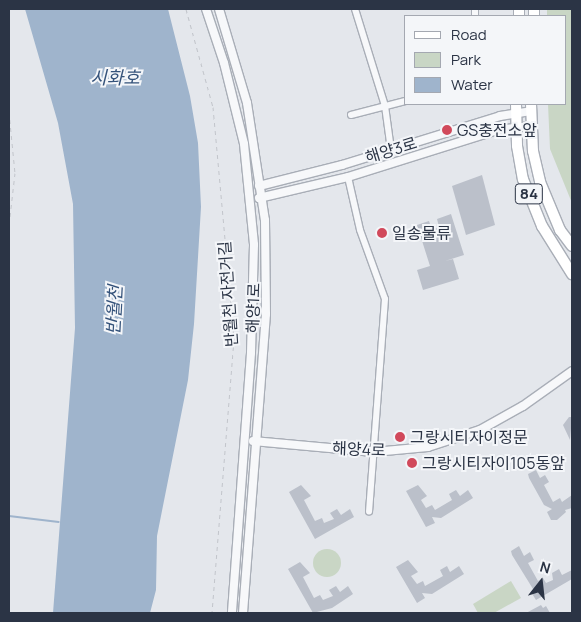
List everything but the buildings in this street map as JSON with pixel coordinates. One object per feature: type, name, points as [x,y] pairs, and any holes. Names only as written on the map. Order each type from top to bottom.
[{"type":"main road","name":"84","points":[[516,108],[516,128],[523,179],[532,203],[572,274]]},
{"type":"main road","name":"84","points":[[531,108],[530,126],[540,182],[560,230],[572,246]]},
{"type":"street","name":"해양1로","points":[[206,9],[235,101],[252,199],[254,283],[246,440],[232,613]]},
{"type":"street","name":"해양1로","points":[[219,9],[247,103],[263,198],[266,314],[243,613]]},
{"type":"street","points":[[355,9],[386,106],[391,150]]},
{"type":"street","points":[[351,115],[404,101]]},
{"type":"street","name":"해양3로","points":[[250,188],[391,150],[516,108],[531,108]]},
{"type":"street","name":"해양3로","points":[[252,199],[348,177],[490,132],[530,126]]},
{"type":"street","points":[[348,177],[360,230],[384,299],[369,511]]},
{"type":"street","name":"해양4로","points":[[246,440],[374,452],[428,447],[480,430],[523,406],[572,370]]},
{"type":"path","name":"반월천 자전거길","points":[[186,9],[213,107],[234,339],[212,613]]},
{"type":"path","points":[[9,112],[15,173],[9,225]]},
{"type":"path","points":[[9,306],[9,394]]},
{"type":"green space","points":[[547,9],[572,9],[572,203],[550,149],[548,105],[566,105],[566,15],[547,15]]},
{"type":"green space","points":[[327,549],[337,553],[341,563],[337,573],[327,577],[317,573],[313,563],[317,553]]},
{"type":"green space","points":[[511,581],[521,598],[494,613],[478,613],[473,604]]},
{"type":"water","name":"시화호","points":[[25,9],[168,9],[190,96],[198,143],[201,207],[194,324],[188,380],[157,536],[156,590],[150,613],[53,613],[75,328],[73,204],[58,123]]},
{"type":"waterway","points":[[9,516],[59,522]]},
{"type":"place","name":"GS충전소앞","points":[[447,130]]},
{"type":"place","name":"일송물류","points":[[382,233]]},
{"type":"place","name":"그랑시티자이정문","points":[[400,437]]},
{"type":"place","name":"그랑시티자이105동앞","points":[[412,463]]},
{"type":"water label","name":"반월천","points":[[114,310]]}]
